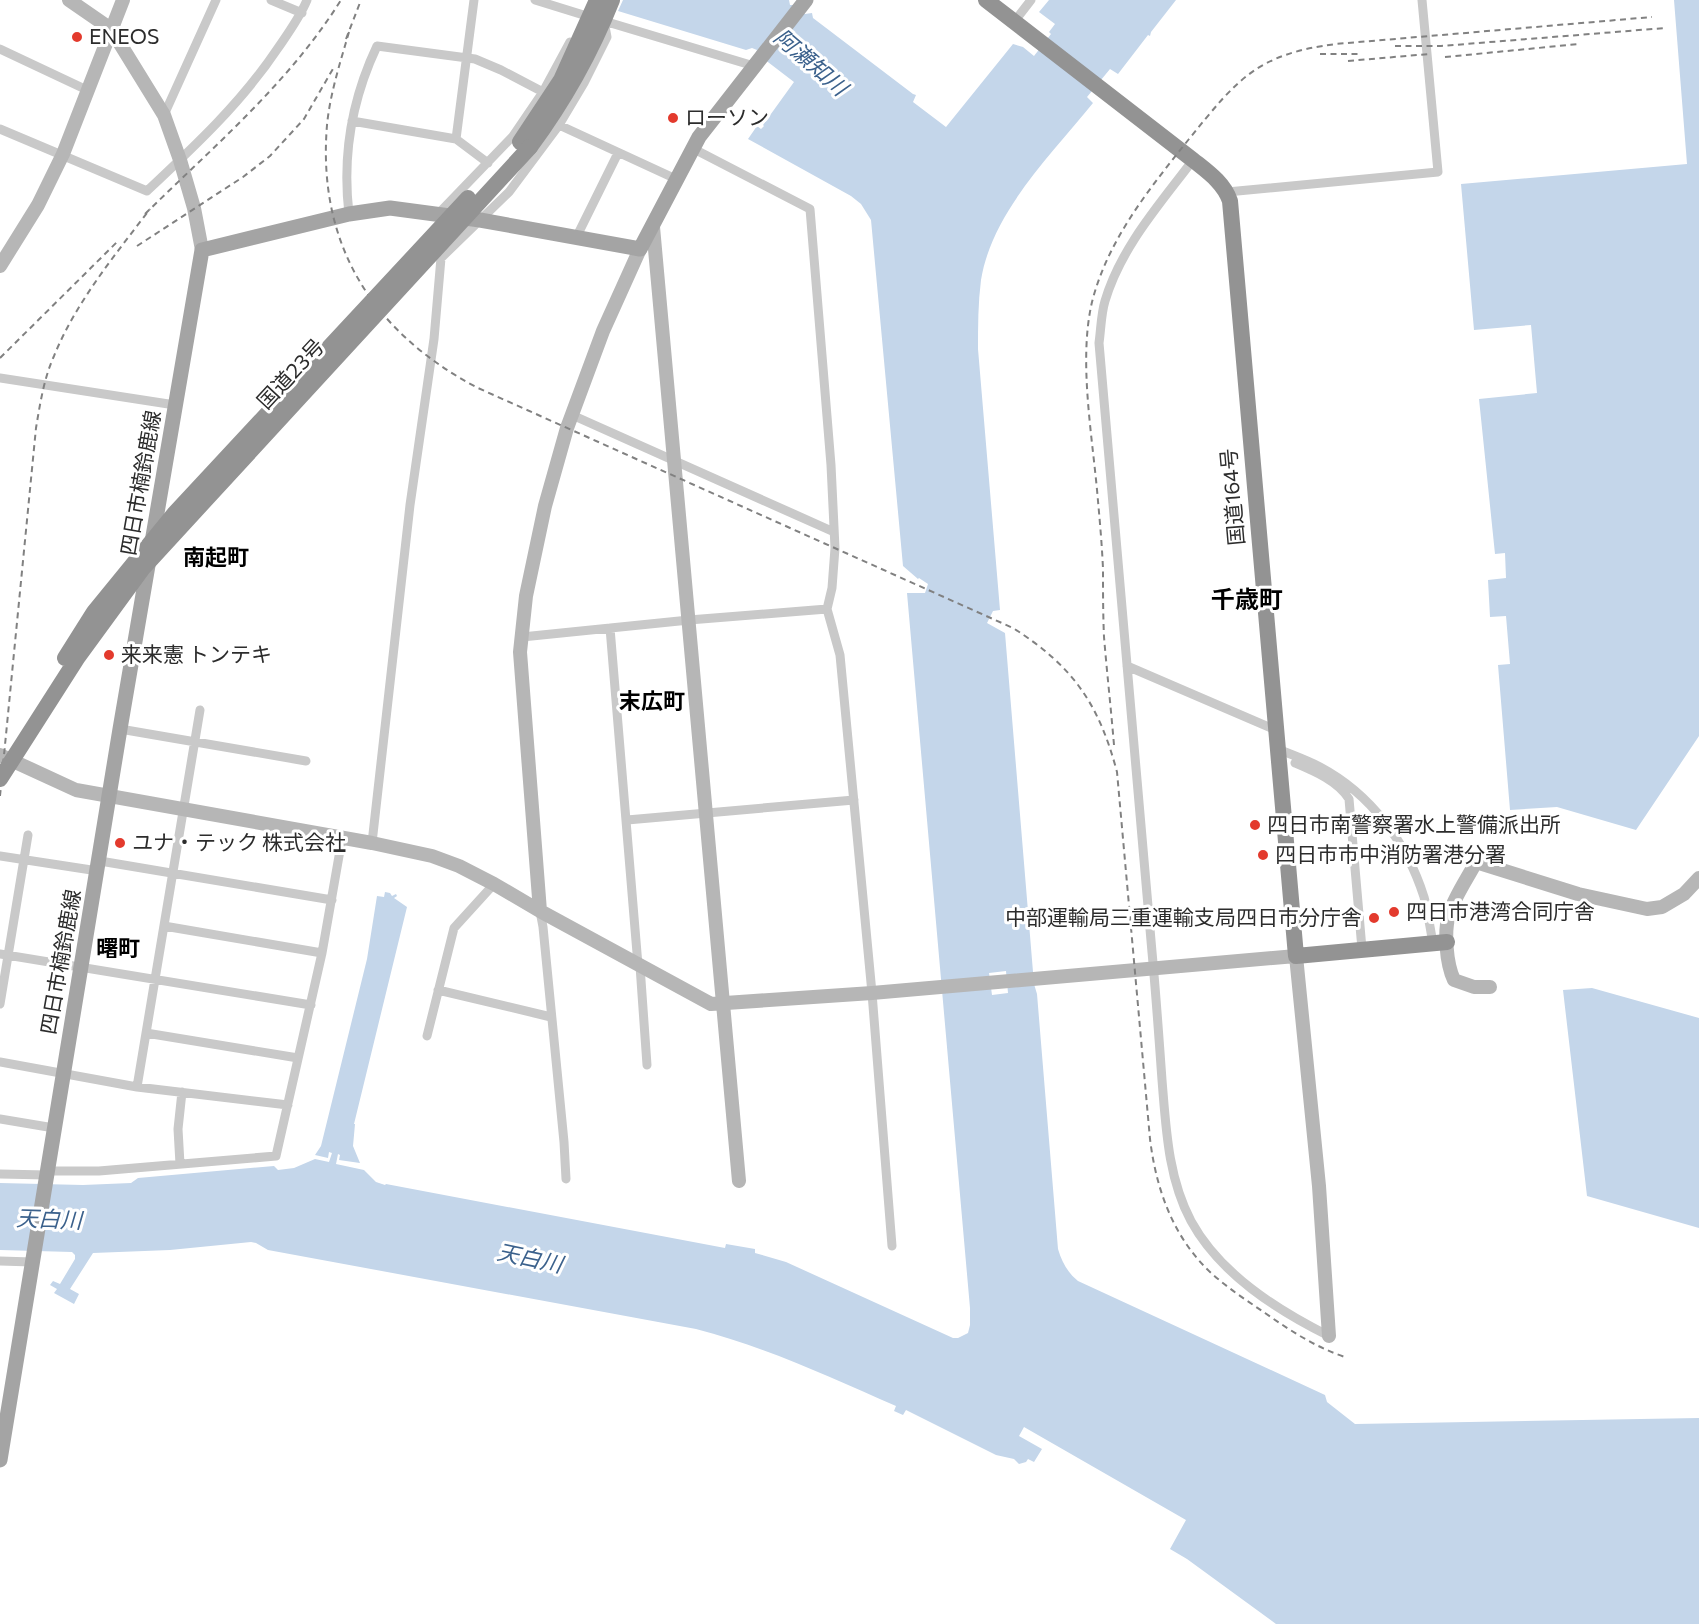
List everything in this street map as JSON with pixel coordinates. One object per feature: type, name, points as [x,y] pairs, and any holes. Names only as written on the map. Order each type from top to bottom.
[{"type":"highway","name":"国道23号","points":[[597,0],[600,18]]},
{"type":"highway","name":"国道23号","points":[[0,779],[78,657],[143,568],[525,144],[561,80],[612,0]]},
{"type":"highway","points":[[986,0],[1193,160],[1227,192]]},
{"type":"highway","name":"国道23号","points":[[0,760],[94,612],[174,514],[525,144]]},
{"type":"highway","name":"国道164号","points":[[1227,192],[1230,201],[1296,956]]},
{"type":"highway","points":[[1296,956],[1440,943]]},
{"type":"main road","points":[[202,250],[349,214],[390,208],[480,220],[640,249],[692,148],[806,0]]},
{"type":"main road","name":"四日市楠鈴鹿線","points":[[0,1460],[120,729],[202,250]]},
{"type":"street","points":[[69,0],[111,29],[164,115],[194,208],[202,250]]},
{"type":"street","points":[[0,266],[38,204],[63,154],[123,0]]},
{"type":"street","points":[[164,115],[216,0]]},
{"type":"street","points":[[271,0],[302,13]]},
{"type":"street","points":[[0,129],[147,191],[229,111],[259,76],[302,13],[307,0]]},
{"type":"street","points":[[456,139],[474,0]]},
{"type":"street","points":[[536,0],[756,63]]},
{"type":"street","points":[[1014,22],[1031,0]]},
{"type":"street","points":[[1227,192],[1438,172],[1422,0]]},
{"type":"street","points":[[437,215],[513,136],[543,92],[576,30],[600,18]]},
{"type":"street","points":[[372,843],[410,505],[434,339],[441,258],[509,192],[559,125],[584,83],[607,37],[600,18]]},
{"type":"street","points":[[349,214],[348,152],[352,121],[359,91],[377,46],[475,59],[543,92]]},
{"type":"street","points":[[0,51],[87,90]]},
{"type":"street","points":[[352,121],[456,139],[488,163]]},
{"type":"street","points":[[559,125],[676,179]]},
{"type":"street","points":[[692,148],[810,208],[831,465],[834,532],[832,588],[827,609],[840,655],[872,993],[892,1246]]},
{"type":"street","points":[[576,238],[618,153]]},
{"type":"street","points":[[1193,160],[1118,266],[1104,303],[1099,343],[1169,1148],[1173,1172],[1190,1220],[1215,1257],[1233,1273],[1299,1320],[1329,1336]]},
{"type":"street","points":[[652,226],[739,1181]]},
{"type":"street","points":[[566,1179],[540,911],[520,652],[526,596],[545,506],[572,415],[603,331],[640,249]]},
{"type":"street","points":[[0,378],[175,405]]},
{"type":"street","points":[[572,415],[834,532]]},
{"type":"street","points":[[522,637],[827,609]]},
{"type":"street","points":[[610,628],[647,1065]]},
{"type":"street","points":[[1127,666],[1276,730]]},
{"type":"street","points":[[137,1087],[200,710]]},
{"type":"street","points":[[120,729],[306,761]]},
{"type":"street","points":[[1278,753],[1320,767],[1336,777],[1354,790],[1386,823],[1407,856],[1419,883],[1454,980],[1474,987],[1490,987]]},
{"type":"street","points":[[1278,753],[1319,774],[1342,790],[1349,799],[1362,949]]},
{"type":"street","points":[[0,755],[76,790],[372,843],[432,856],[459,866],[494,884],[711,1004],[723,1005],[872,993],[1296,956],[1319,1186],[1329,1336]]},
{"type":"street","points":[[627,820],[854,800]]},
{"type":"street","points":[[0,1004],[4,954],[28,835]]},
{"type":"street","points":[[0,1174],[47,1175],[276,1156],[322,953],[342,838]]},
{"type":"street","points":[[0,856],[173,873],[332,900]]},
{"type":"street","points":[[1440,943],[1449,915],[1476,862],[1578,894],[1647,909],[1662,907],[1684,894],[1699,878]]},
{"type":"street","points":[[427,1036],[454,928],[494,884]]},
{"type":"street","points":[[164,927],[322,953]]},
{"type":"street","points":[[4,954],[311,1005]]},
{"type":"street","points":[[438,990],[551,1017]]},
{"type":"street","points":[[146,1033],[298,1058]]},
{"type":"street","points":[[0,1062],[137,1087],[288,1105]]},
{"type":"street","points":[[180,1164],[178,1129],[182,1092]]},
{"type":"street","points":[[0,1119],[54,1128]]},
{"type":"street","points":[[0,1261],[33,1258]]},
{"type":"water","points":[[623,0],[789,0],[790,5],[794,5],[805,14],[812,13],[813,18],[916,95],[913,102],[946,127],[1013,44],[1023,47],[1034,56],[1051,34],[1049,32],[1055,24],[1039,12],[1049,0],[1176,0],[1118,74],[1110,69],[1087,97],[1093,103],[1042,164],[1010,208],[987,255],[980,289],[978,349],[1000,610],[993,611],[987,623],[1005,633],[1058,1249],[1065,1266],[1078,1281],[1325,1395],[1327,1402],[1355,1424],[1699,1418],[1699,1624],[1276,1624],[1170,1549],[1186,1520],[1024,1427],[1019,1436],[1042,1449],[1034,1462],[1028,1459],[1019,1464],[1014,1459],[996,1455],[906,1410],[903,1415],[894,1411],[896,1406],[773,1354],[722,1336],[696,1329],[268,1250],[251,1242],[170,1250],[93,1253],[70,1289],[79,1294],[74,1304],[54,1293],[57,1289],[50,1285],[53,1281],[60,1284],[75,1259],[72,1252],[0,1250],[0,1183],[83,1185],[131,1183],[138,1178],[274,1166],[278,1170],[294,1168],[315,1159],[329,1162],[332,1153],[329,1152],[328,1158],[315,1155],[321,1146],[367,959],[377,896],[384,897],[385,892],[392,896],[396,894],[394,898],[407,907],[354,1124],[353,1146],[360,1163],[339,1160],[340,1155],[338,1154],[336,1164],[364,1170],[376,1182],[385,1185],[725,1248],[726,1244],[755,1249],[755,1253],[786,1262],[953,1338],[968,1333],[970,1308],[907,593],[925,593],[928,584],[903,566],[871,220],[861,204],[851,196],[748,139],[757,126],[761,129],[764,126],[794,82],[756,53],[757,50],[752,48],[746,50],[618,11]],"holes":[[[1006,971],[1008,993],[992,995],[989,973]]]},
{"type":"water","points":[[1674,0],[1699,0],[1699,736],[1636,830],[1557,807],[1510,810],[1498,665],[1510,664],[1506,616],[1490,617],[1488,580],[1506,578],[1505,553],[1495,554],[1479,399],[1537,393],[1531,325],[1474,330],[1461,184],[1687,164]]},
{"type":"water","points":[[1592,988],[1699,1018],[1699,1228],[1587,1196],[1563,990]]},
{"type":"railway","points":[[145,214],[274,86],[298,59],[341,0]]},
{"type":"railway","points":[[346,39],[361,0]]},
{"type":"railway","points":[[1114,745],[1104,637],[1102,552],[1088,401],[1086,350],[1092,302],[1099,279],[1119,236],[1145,195],[1206,118],[1236,86],[1250,73],[1286,55],[1336,44],[1652,17]]},
{"type":"railway","points":[[1395,46],[1441,46],[1665,28]]},
{"type":"railway","points":[[349,32],[328,113],[326,168],[332,209],[343,246],[359,281],[381,312],[409,341],[441,366],[478,388],[1013,628],[1052,657],[1081,689],[1102,726],[1117,772],[1150,1139],[1157,1175],[1168,1210],[1196,1257],[1222,1282],[1294,1332],[1345,1357]]},
{"type":"railway","points":[[1445,57],[1579,44]]},
{"type":"railway","points":[[1320,54],[1362,54]]},
{"type":"railway","points":[[1348,61],[1429,54]]},
{"type":"railway","points":[[137,246],[243,177],[270,156],[304,119],[334,67]]},
{"type":"railway","points":[[0,796],[36,428],[45,382],[54,356],[73,317],[110,261],[150,209]]},
{"type":"railway","points":[[0,358],[117,242]]},
{"type":"place","name":"ENEOS","points":[[77,37]]},
{"type":"place","name":"ローソン","points":[[673,118]]},
{"type":"place","name":"来来憲 トンテキ","points":[[109,655]]},
{"type":"place","name":"四日市南警察署水上警備派出所","points":[[1255,825]]},
{"type":"place","name":"ユナ・テック 株式会社","points":[[120,843]]},
{"type":"place","name":"四日市市中消防署港分署","points":[[1263,855]]},
{"type":"place","name":"四日市港湾合同庁舎","points":[[1394,912]]},
{"type":"place","name":"中部運輸局三重運輸支局四日市分庁舎","points":[[1374,918]]},
{"type":"district","name":"南起町","points":[[216,557]]},
{"type":"district","name":"千歳町","points":[[1247,600]]},
{"type":"district","name":"末広町","points":[[652,701]]},
{"type":"district","name":"曙町","points":[[118,948]]},
{"type":"water label","name":"阿瀬知川","points":[[811,62]]},
{"type":"water label","name":"天白川","points":[[49,1219]]},
{"type":"water label","name":"天白川","points":[[530,1258]]}]
